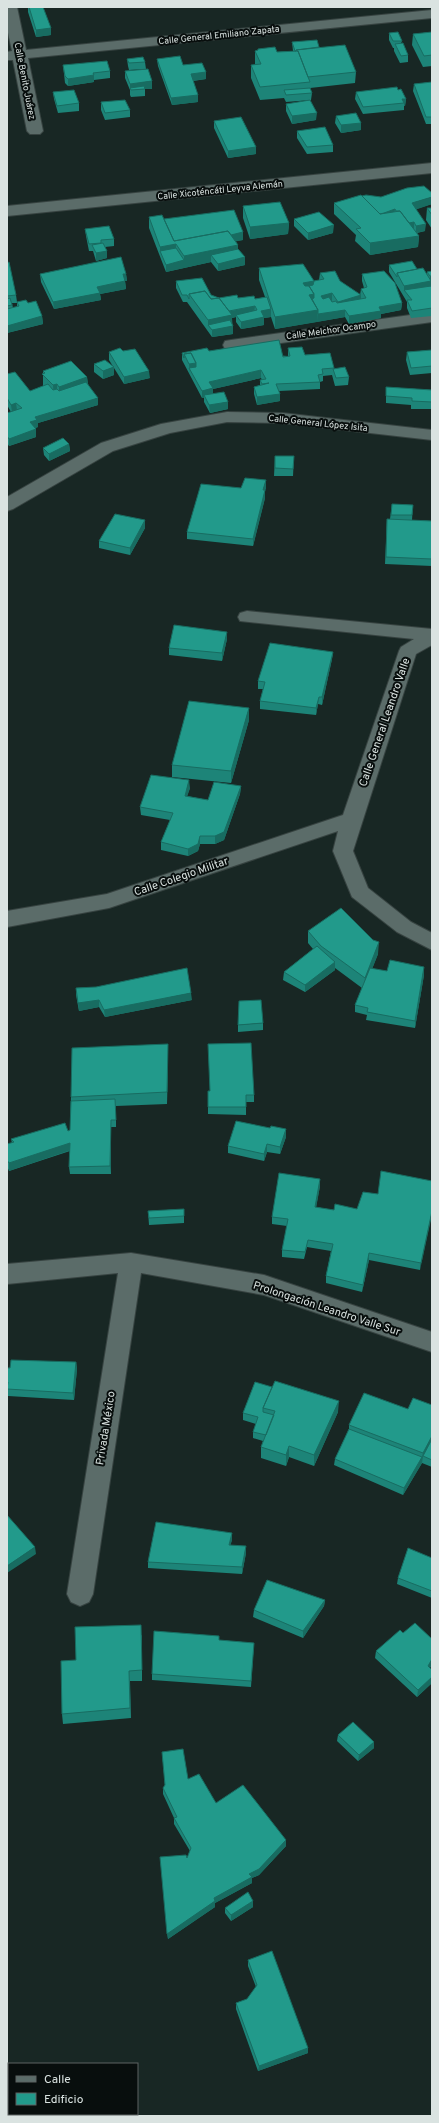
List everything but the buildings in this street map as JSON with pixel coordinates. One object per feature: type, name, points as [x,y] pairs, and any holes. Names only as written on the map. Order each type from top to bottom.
[{"type":"street","name":"Calle Benito Juárez","points":[[10,7],[14,55],[35,131]]},
{"type":"street","name":"Calle General Emiliano Zapata","points":[[14,55],[432,14]]},
{"type":"street","name":"Calle Xicoténcátl Leyva Alemán","points":[[7,212],[432,168]]},
{"type":"street","name":"Calle Melchor Ocampo","points":[[231,345],[432,317]]},
{"type":"street","name":"Calle General López Isita","points":[[7,505],[107,447],[167,428],[227,417],[282,418],[432,435]]},
{"type":"street","points":[[247,617],[432,636]]},
{"type":"street","name":"Calle General Leandro Valle","points":[[432,636],[408,651],[352,819],[343,851],[359,892],[404,927],[432,942]]},
{"type":"street","name":"Calle Colegio Militar","points":[[7,919],[109,901],[352,819]]},
{"type":"street","name":"Prolongación Leandro Valle Sur","points":[[7,1274],[131,1262],[264,1285],[432,1342]]},
{"type":"street","name":"Privada México","points":[[80,1594],[131,1262]]}]
